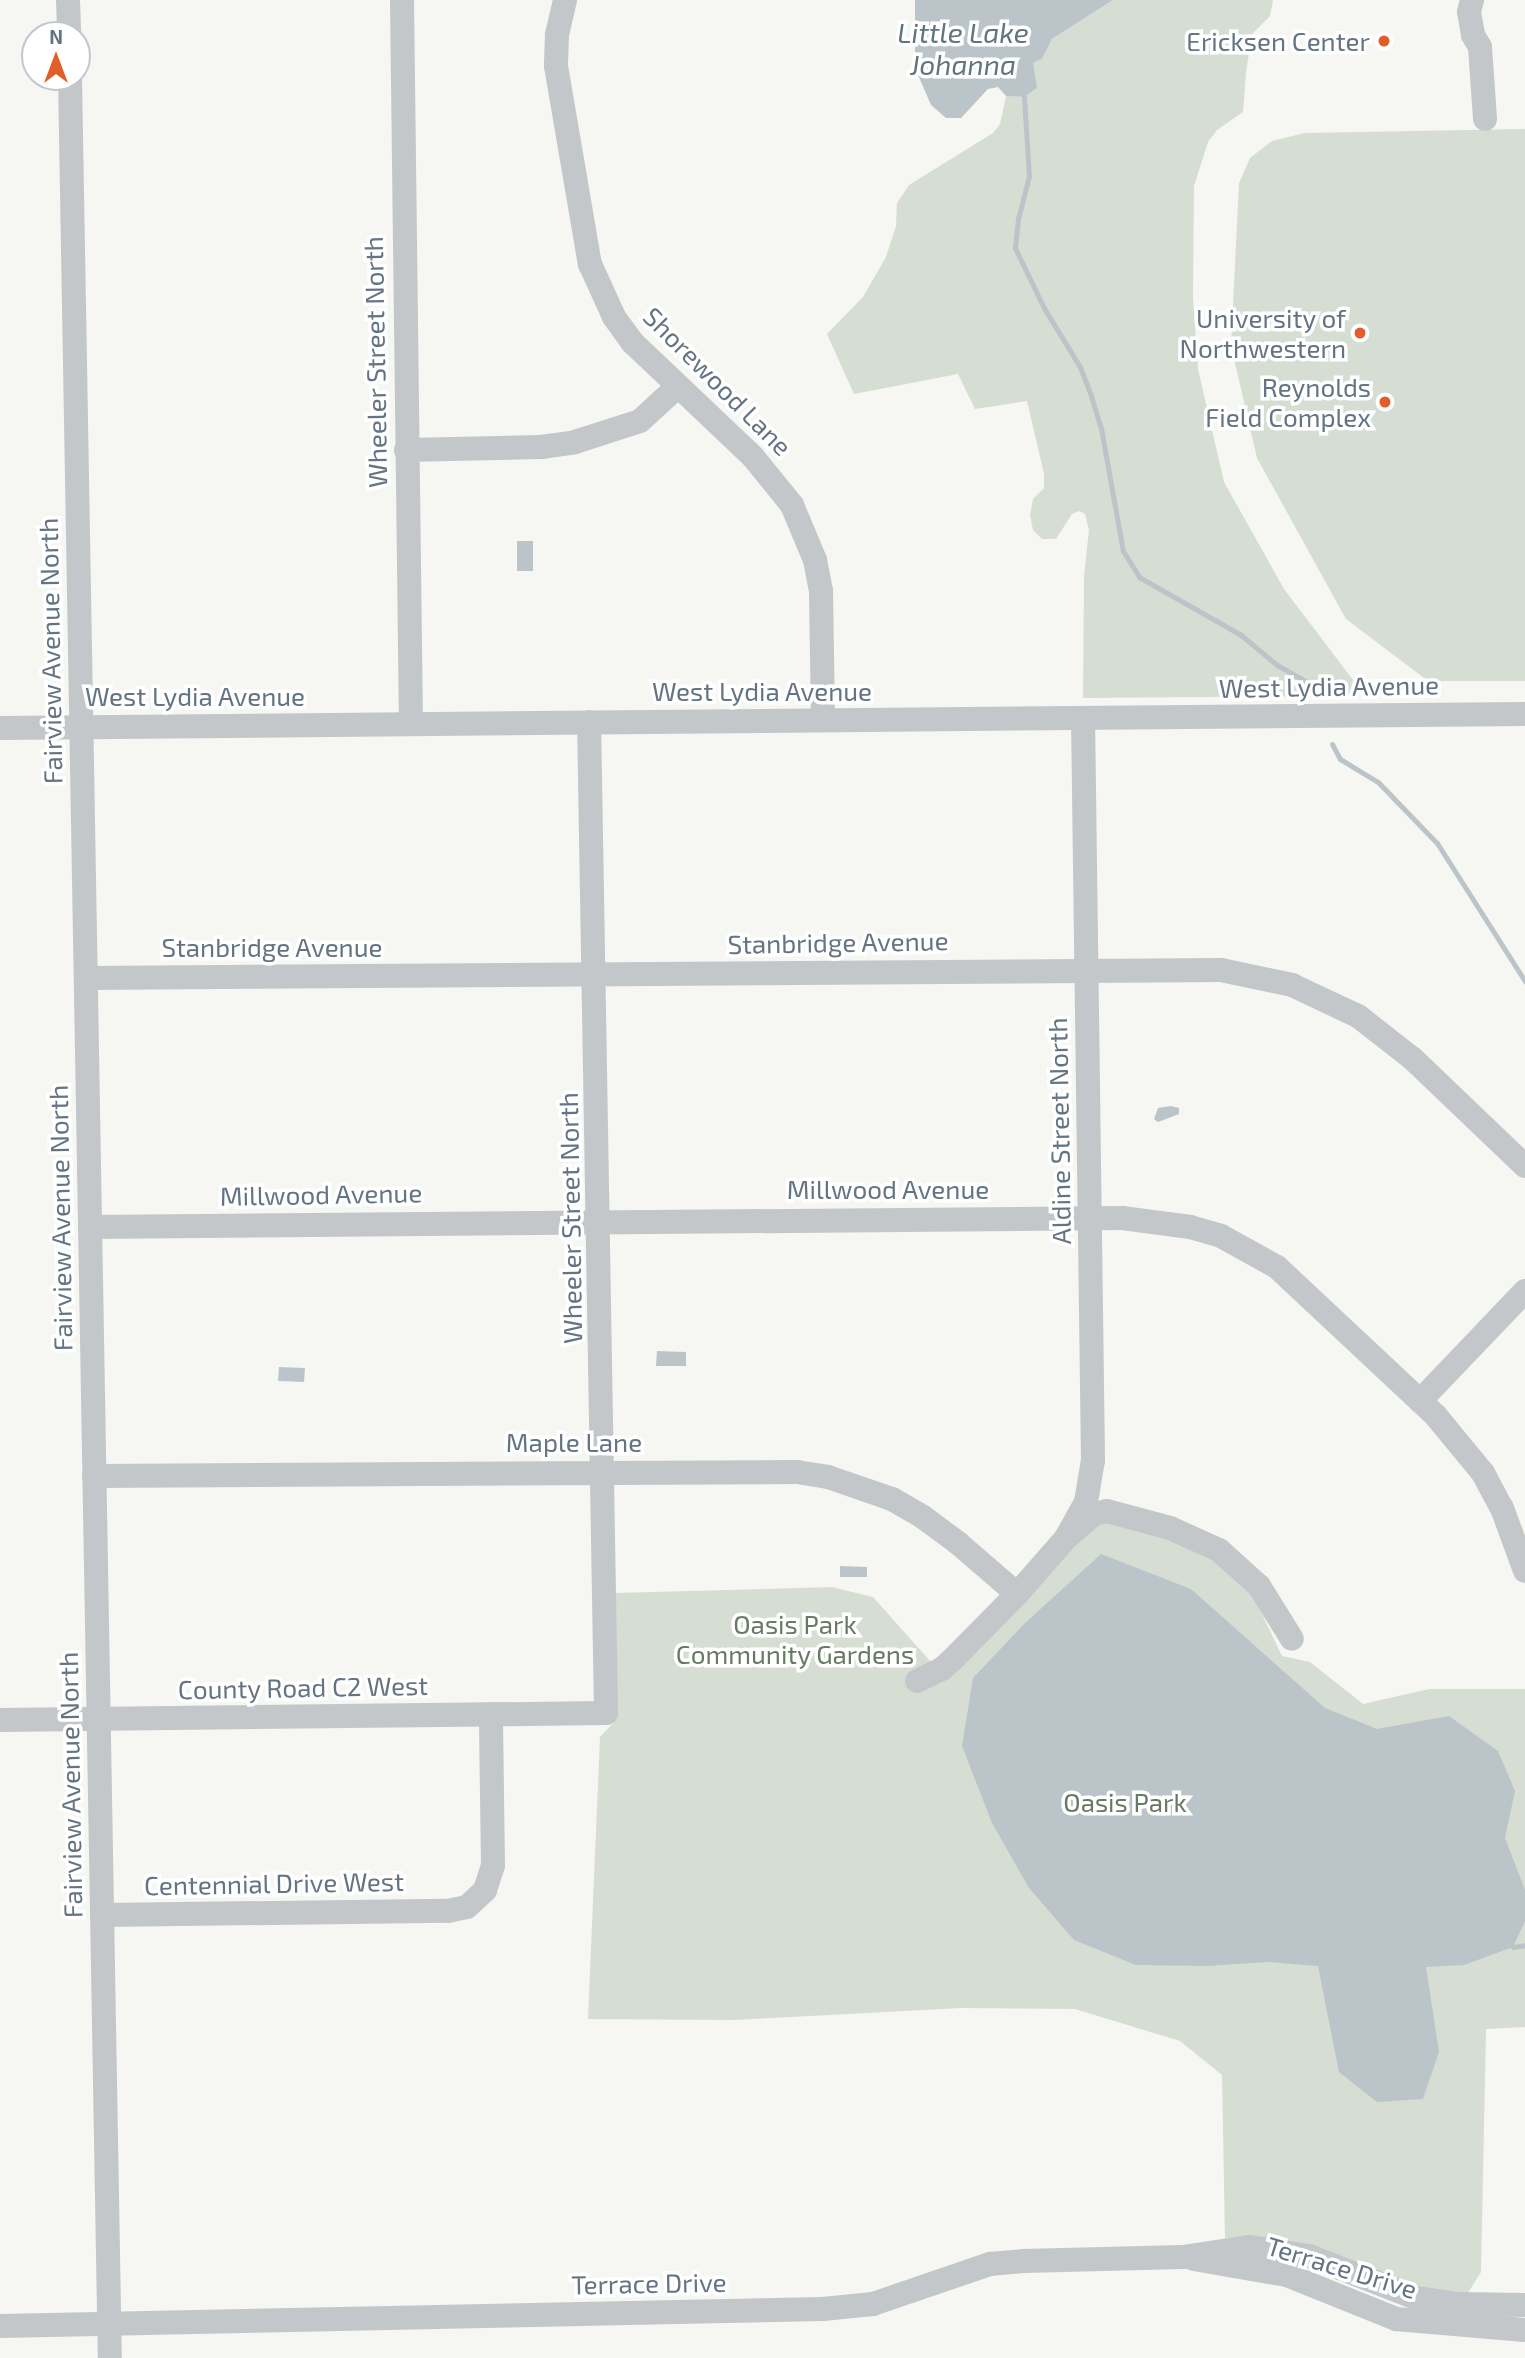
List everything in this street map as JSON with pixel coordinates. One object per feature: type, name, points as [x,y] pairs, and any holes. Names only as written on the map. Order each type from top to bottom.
[{"type":"street","points":[[68,0],[69,21]]},
{"type":"street","name":"Wheeler Street North","points":[[402,0],[411,724]]},
{"type":"street","name":"Shorewood Lane","points":[[565,0],[557,35],[556,66],[590,264],[614,317],[632,342],[774,479],[805,531],[821,592],[823,720]]},
{"type":"street","points":[[1472,0],[1469,12],[1473,35],[1480,47],[1485,120]]},
{"type":"street","name":"Fairview Avenue North","points":[[70,91],[110,2358]]},
{"type":"street","points":[[406,450],[541,447],[575,443],[640,421],[677,387]]},
{"type":"street","name":"West Lydia Avenue","points":[[0,728],[1525,714]]},
{"type":"street","name":"Aldine Street North","points":[[1066,1538],[1086,1502],[1093,1460],[1083,718]]},
{"type":"street","name":"Wheeler Street North","points":[[589,722],[596,975],[606,1713]]},
{"type":"street","name":"Stanbridge Avenue","points":[[86,978],[1221,970],[1270,979],[1323,997],[1386,1035],[1525,1166]]},
{"type":"street","name":"Millwood Avenue","points":[[90,1227],[600,1220],[1159,1220],[1211,1233],[1250,1250],[1307,1292],[1459,1441],[1483,1473],[1502,1508],[1525,1571]]},
{"type":"street","points":[[1420,1401],[1525,1291]]},
{"type":"street","points":[[1093,1460],[1096,1479],[1110,1501],[1137,1518]]},
{"type":"street","name":"Maple Lane","points":[[94,1476],[785,1472],[828,1477],[858,1486],[923,1517],[1017,1594]]},
{"type":"street","points":[[917,1681],[942,1669],[1017,1594],[1066,1538],[1094,1514],[1107,1511],[1195,1537],[1239,1566],[1275,1609],[1292,1639]]},
{"type":"street","name":"County Road C2 West","points":[[0,1720],[606,1713]]},
{"type":"street","name":"Centennial Drive West","points":[[102,1915],[448,1911],[467,1907],[477,1900],[491,1879],[491,1714]]},
{"type":"street","name":"Terrace Drive","points":[[0,2326],[823,2309],[873,2304],[990,2264],[1183,2257],[1230,2248],[1271,2249],[1327,2262],[1416,2298],[1458,2304],[1525,2305]]},
{"type":"street","name":"Terrace Drive","points":[[1183,2257],[1287,2275],[1396,2319],[1525,2330]]},
{"type":"green space","points":[[1113,0],[1273,0],[1270,16],[1252,34],[1243,112],[1217,130],[1208,142],[1194,186],[1193,298],[1198,369],[1224,482],[1284,589],[1353,680],[1349,696],[1083,698],[1084,576],[1089,530],[1085,514],[1079,511],[1072,514],[1056,539],[1042,539],[1033,530],[1030,515],[1033,499],[1044,488],[1044,474],[1027,401],[975,409],[958,374],[854,394],[827,334],[863,297],[886,257],[896,226],[897,203],[909,185],[993,133],[1000,124],[1006,96],[1024,97],[1033,63],[1042,59],[1052,39]]},
{"type":"green space","name":"Reynolds Field Complex","points":[[1525,129],[1525,681],[1428,681],[1346,619],[1257,458],[1231,346],[1239,183],[1250,158],[1272,141],[1305,133]]},
{"type":"green space","name":"Oasis Park","points":[[1111,1518],[1194,1547],[1234,1574],[1255,1599],[1282,1656],[1310,1662],[1363,1704],[1429,1689],[1525,1689],[1525,2027],[1486,2029],[1481,2272],[1466,2296],[1398,2282],[1299,2243],[1225,2238],[1222,2075],[1180,2041],[1075,2009],[962,2008],[734,2020],[588,2019],[600,1737],[614,1722],[615,1593],[832,1587],[873,1597],[947,1680],[1087,1526]]},
{"type":"water","name":"Little Lake Johanna","points":[[915,0],[1113,0],[1052,39],[1042,59],[1033,63],[1037,88],[1024,97],[1006,96],[998,87],[988,89],[961,118],[946,118],[931,105],[915,68]]},
{"type":"water","points":[[517,541],[533,541],[533,571],[517,571]]},
{"type":"water","points":[[1158,1108],[1179,1108],[1179,1114],[1158,1122],[1154,1119]]},
{"type":"water","points":[[657,1351],[686,1352],[686,1366],[656,1366]]},
{"type":"water","points":[[279,1367],[305,1368],[304,1382],[278,1381]]},
{"type":"water","points":[[1101,1554],[1191,1589],[1325,1708],[1377,1729],[1449,1716],[1498,1751],[1515,1791],[1505,1838],[1525,1890],[1525,1921],[1513,1947],[1464,1965],[1426,1967],[1439,2052],[1423,2099],[1377,2102],[1339,2072],[1318,1966],[1268,1962],[1208,1966],[1136,1965],[1074,1940],[1029,1888],[992,1823],[962,1746],[973,1678],[1025,1623]]},
{"type":"water","points":[[840,1566],[867,1567],[867,1577],[840,1577]]},
{"type":"waterway","points":[[1024,97],[1029,176],[1018,219],[1015,248],[1044,308],[1080,367],[1091,396],[1101,428],[1123,551],[1139,577],[1241,635],[1277,665],[1321,690]]},
{"type":"waterway","points":[[1332,744],[1340,759],[1378,782],[1437,843],[1525,981]]},
{"type":"waterway","points":[[1513,1947],[1525,1945]]},
{"type":"place","name":"Ericksen Center","points":[[1384,41]]},
{"type":"place","name":"University of Northwestern","points":[[1360,333]]},
{"type":"place","name":"Reynolds Field Complex","points":[[1385,402]]},
{"type":"park label","name":"Oasis Park Community Gardens","points":[[795,1639]]}]
